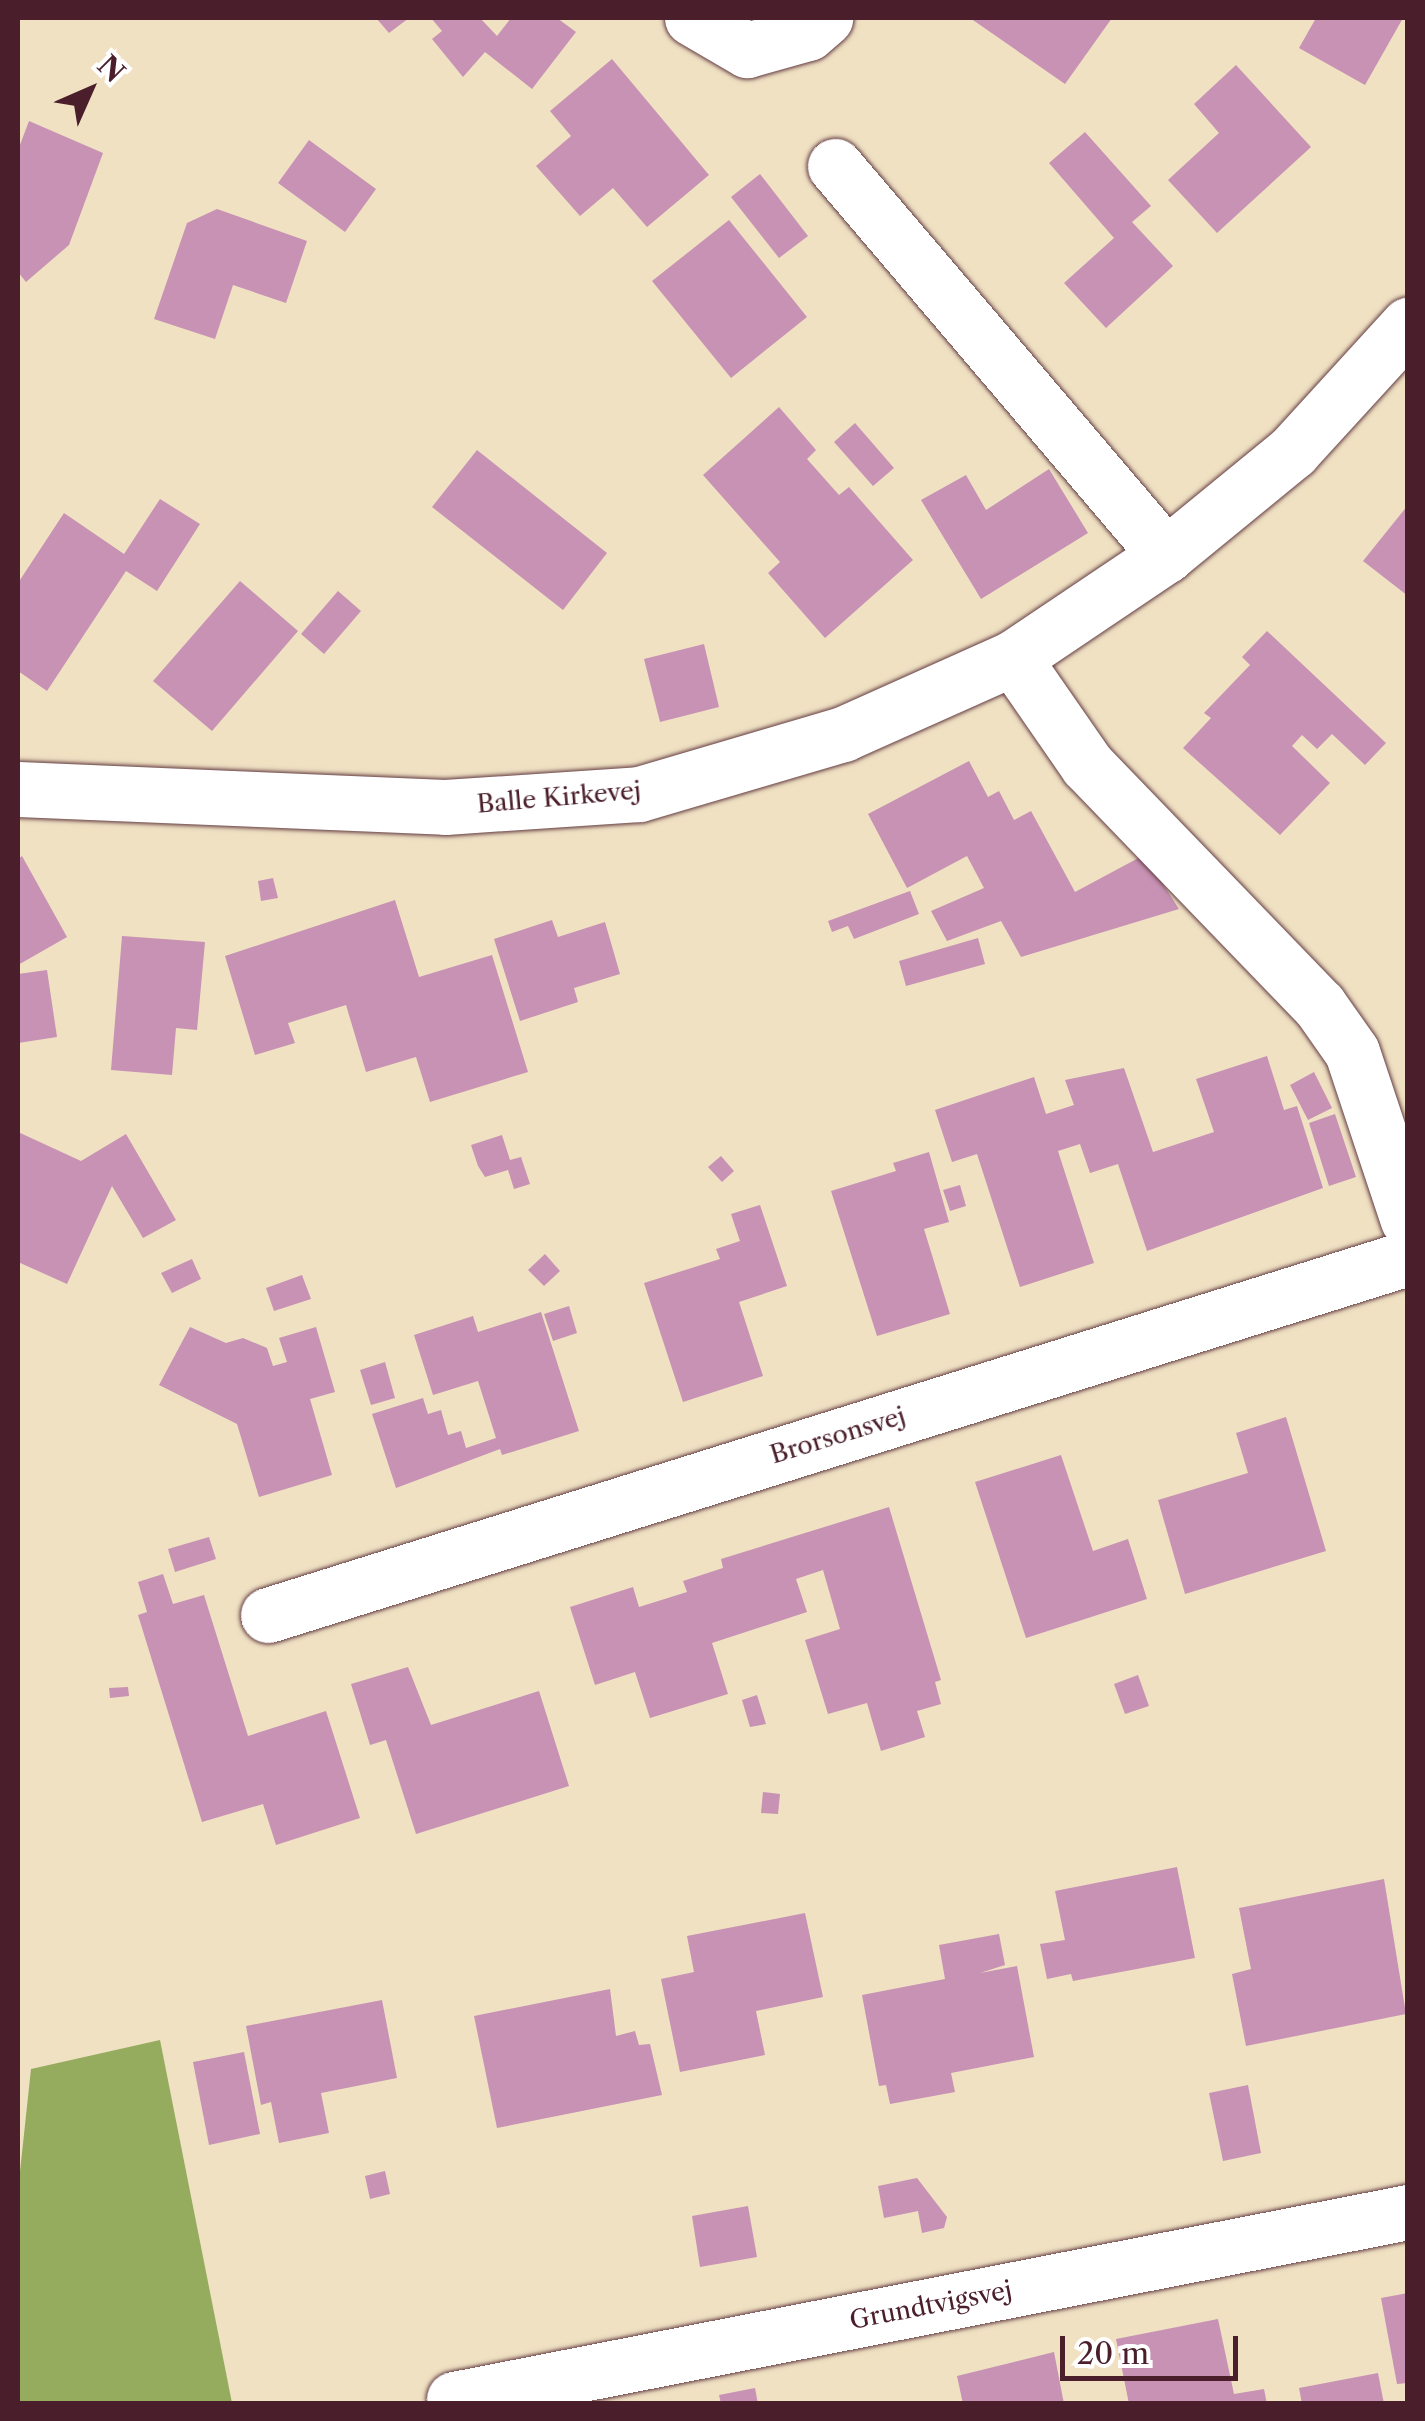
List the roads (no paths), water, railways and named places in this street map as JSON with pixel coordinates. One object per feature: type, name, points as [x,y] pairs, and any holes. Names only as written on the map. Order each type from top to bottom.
[{"type":"street","points":[[692,18],[747,50],[808,33],[825,18]]},
{"type":"street","points":[[834,166],[1166,555]]},
{"type":"street","name":"Balle Kirkevej","points":[[18,789],[445,807],[639,794],[843,734],[1013,658],[1166,555],[1292,451],[1408,326]]},
{"type":"street","points":[[1013,658],[1087,765],[1330,1020],[1352,1052],[1408,1220]]},
{"type":"street","name":"Brorsonsvej","points":[[268,1615],[1408,1258]]},
{"type":"street","name":"Grundtvigsvej","points":[[454,2400],[1408,2212]]}]
